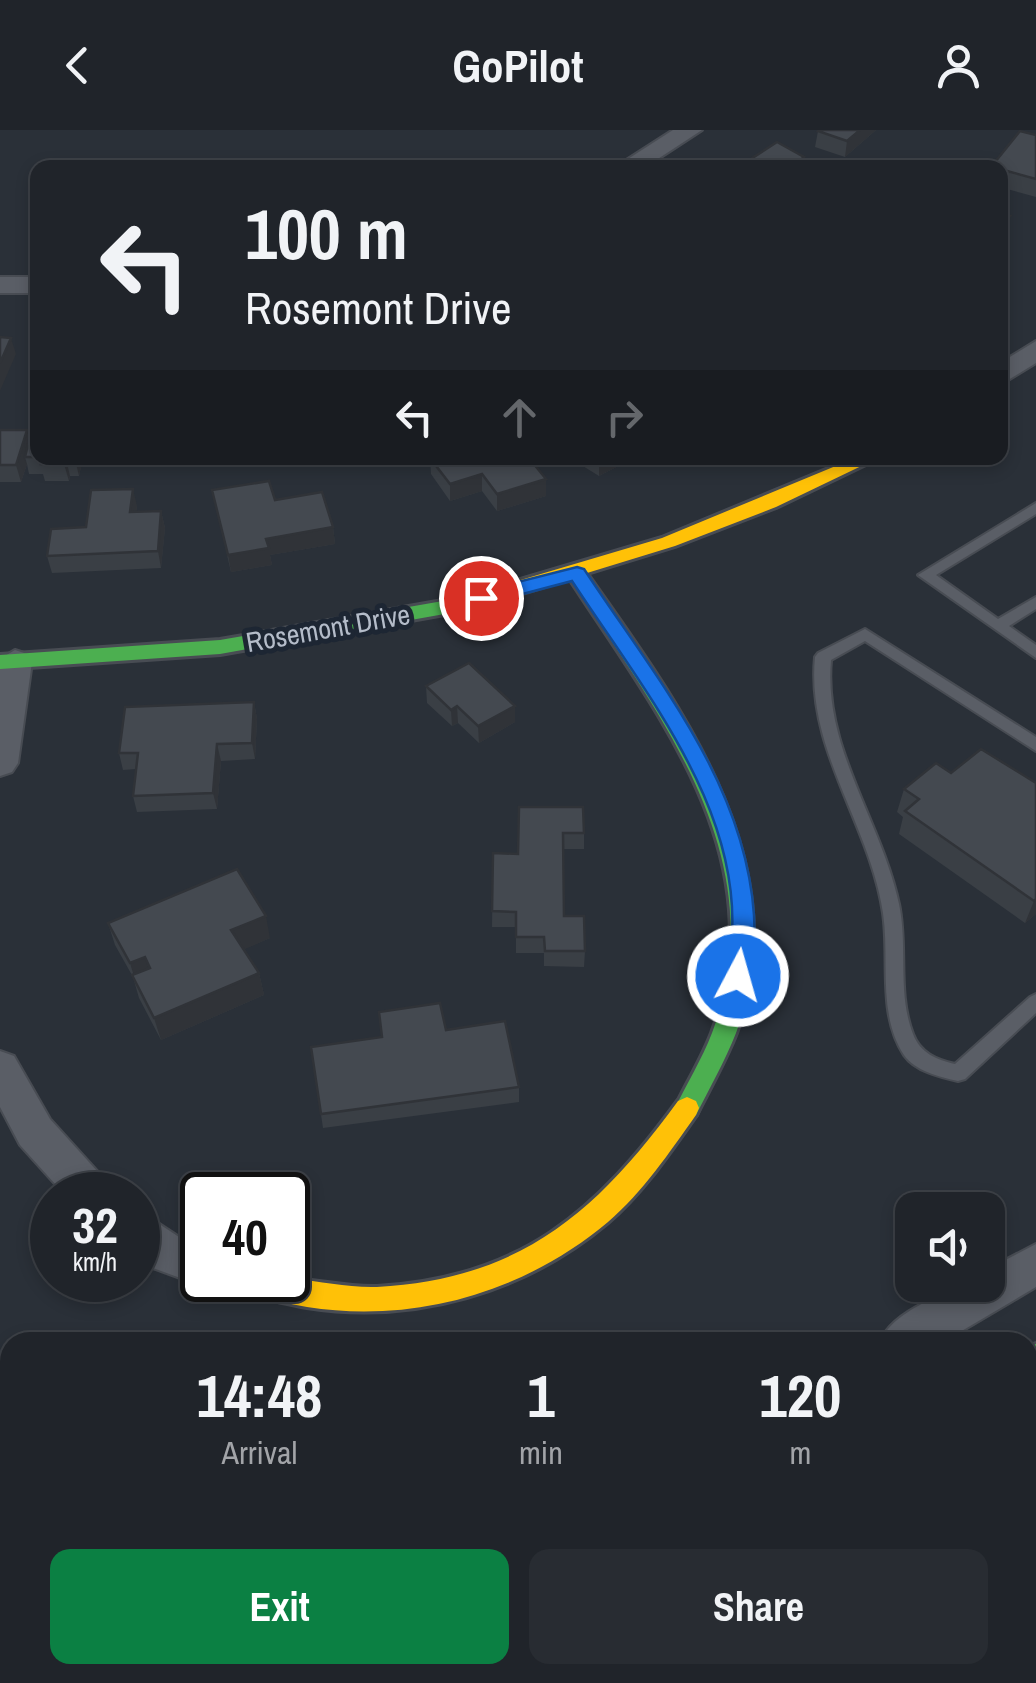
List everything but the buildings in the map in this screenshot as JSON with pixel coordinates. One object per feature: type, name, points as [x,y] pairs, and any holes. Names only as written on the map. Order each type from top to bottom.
[{"type":"main road","name":"Rosemont Drive","points":[[8,662],[181,651],[313,634],[577,574],[733,520],[854,465]]},
{"type":"main road","points":[[310,1298],[350,1302],[434,1297],[517,1266],[590,1224],[642,1172],[684,1115],[725,1031],[744,948],[740,874],[722,811],[689,745],[577,574]]},
{"type":"street","points":[[639,160],[690,130]]},
{"type":"street","points":[[0,285],[30,285]]},
{"type":"street","points":[[1008,370],[1036,348]]},
{"type":"street","points":[[0,762],[8,662]]},
{"type":"street","points":[[0,1068],[36,1132],[72,1172]]},
{"type":"street","points":[[919,1332],[1036,1264]]},
{"type":"lane","points":[[1036,508],[924,576],[1036,653]]},
{"type":"lane","points":[[998,626],[1036,602]]},
{"type":"lane","points":[[1036,745],[865,634],[823,657],[817,681],[826,718],[889,897],[897,938],[899,1013],[910,1049],[934,1068],[958,1073],[1036,1002]]},
{"type":"traffic: fast","points":[[577,574],[663,701],[698,764],[725,828],[740,893],[741,961],[724,1032],[687,1108]]},
{"type":"traffic: fast","points":[[0,662],[220,647],[460,605]]},
{"type":"traffic: slow","points":[[460,605],[668,542],[853,465]]},
{"type":"traffic: slow","points":[[310,1295],[374,1299],[436,1293],[495,1276],[549,1250],[600,1212],[646,1165],[687,1108]]},
{"type":"route","points":[[481,598],[577,574],[689,745],[722,811],[740,874],[744,948],[738,976]]}]
